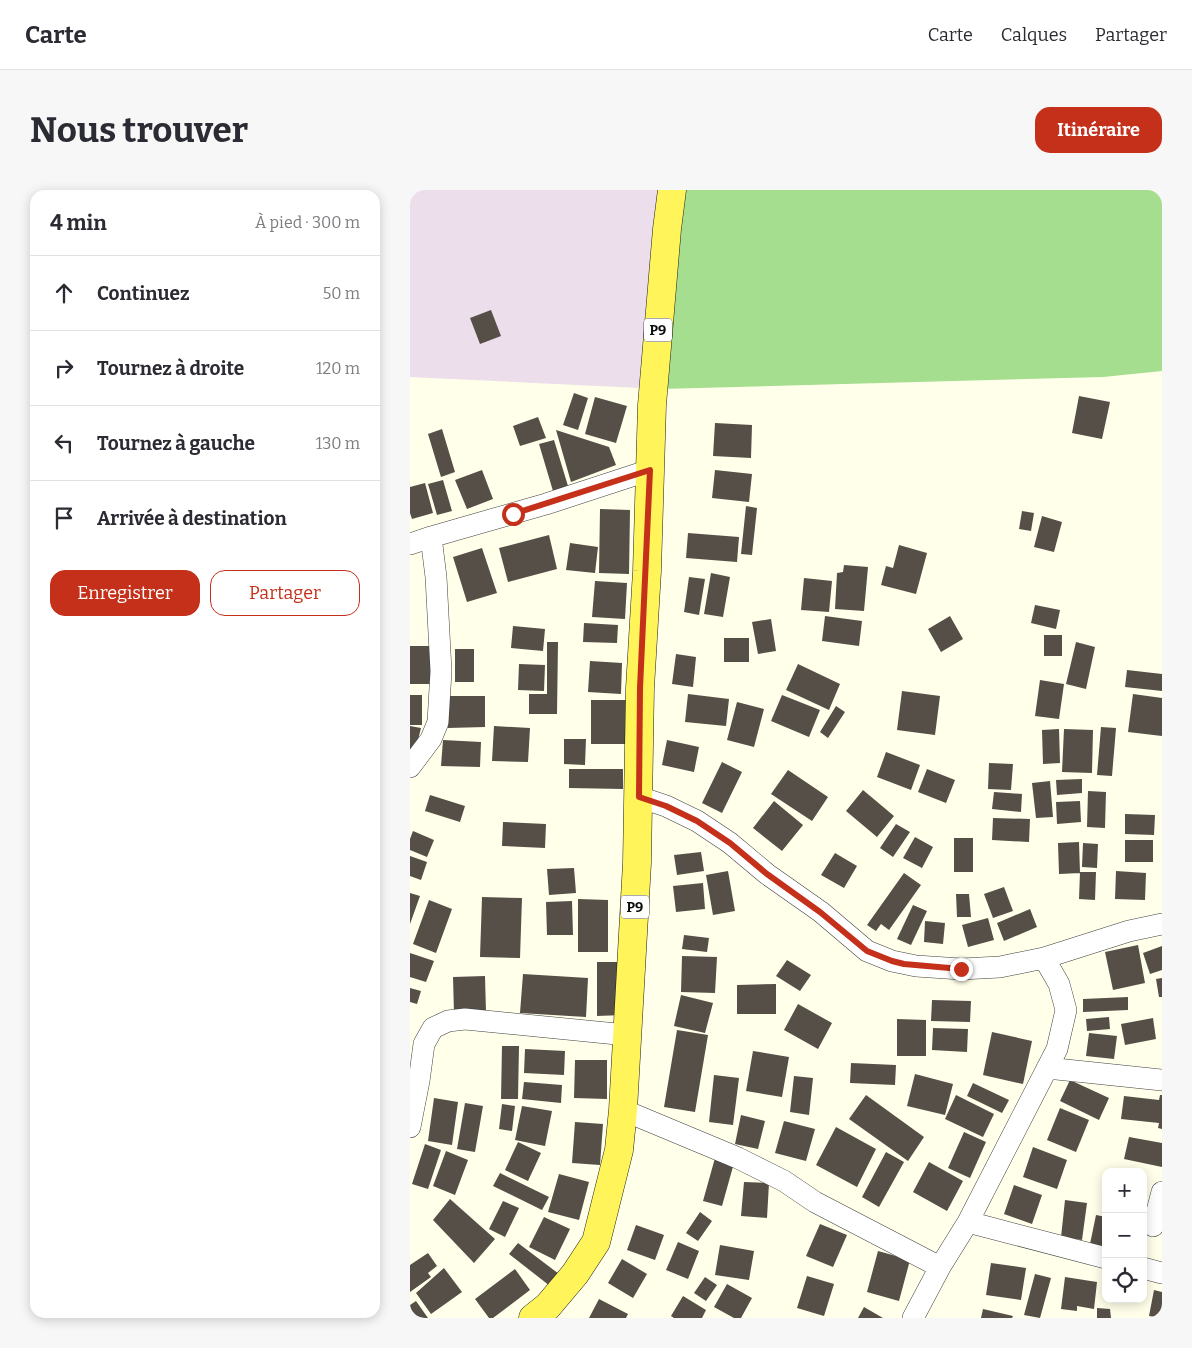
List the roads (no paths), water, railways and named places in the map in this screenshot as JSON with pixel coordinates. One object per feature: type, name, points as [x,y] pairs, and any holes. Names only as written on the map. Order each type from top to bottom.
[{"type":"main road","name":"P9","points":[[533,1318],[548,1306],[575,1274],[596,1242],[619,1150],[634,910],[639,797],[640,688],[652,405],[660,299],[672,190]]},
{"type":"street","points":[[410,544],[546,504],[650,470]]},
{"type":"street","points":[[410,767],[431,739],[438,722],[441,671],[436,577],[431,537]]},
{"type":"street","points":[[639,797],[666,806],[697,821],[730,843],[767,874],[820,912],[867,951],[892,961],[916,966],[961,969],[1000,967],[1044,958],[1129,931],[1162,924]]},
{"type":"street","points":[[913,1318],[940,1267],[968,1222],[1057,1048],[1066,1010],[1059,984],[1044,958]]},
{"type":"street","points":[[410,1127],[420,1081],[424,1044],[433,1028],[448,1021],[465,1019],[627,1035]]},
{"type":"street","points":[[1047,1068],[1162,1080]]},
{"type":"street","points":[[623,1110],[738,1158],[784,1181],[815,1202],[940,1267]]},
{"type":"street","points":[[1153,1226],[1162,1192]]},
{"type":"street","points":[[968,1222],[1102,1257]]},
{"type":"street","points":[[1147,1269],[1162,1273]]}]
